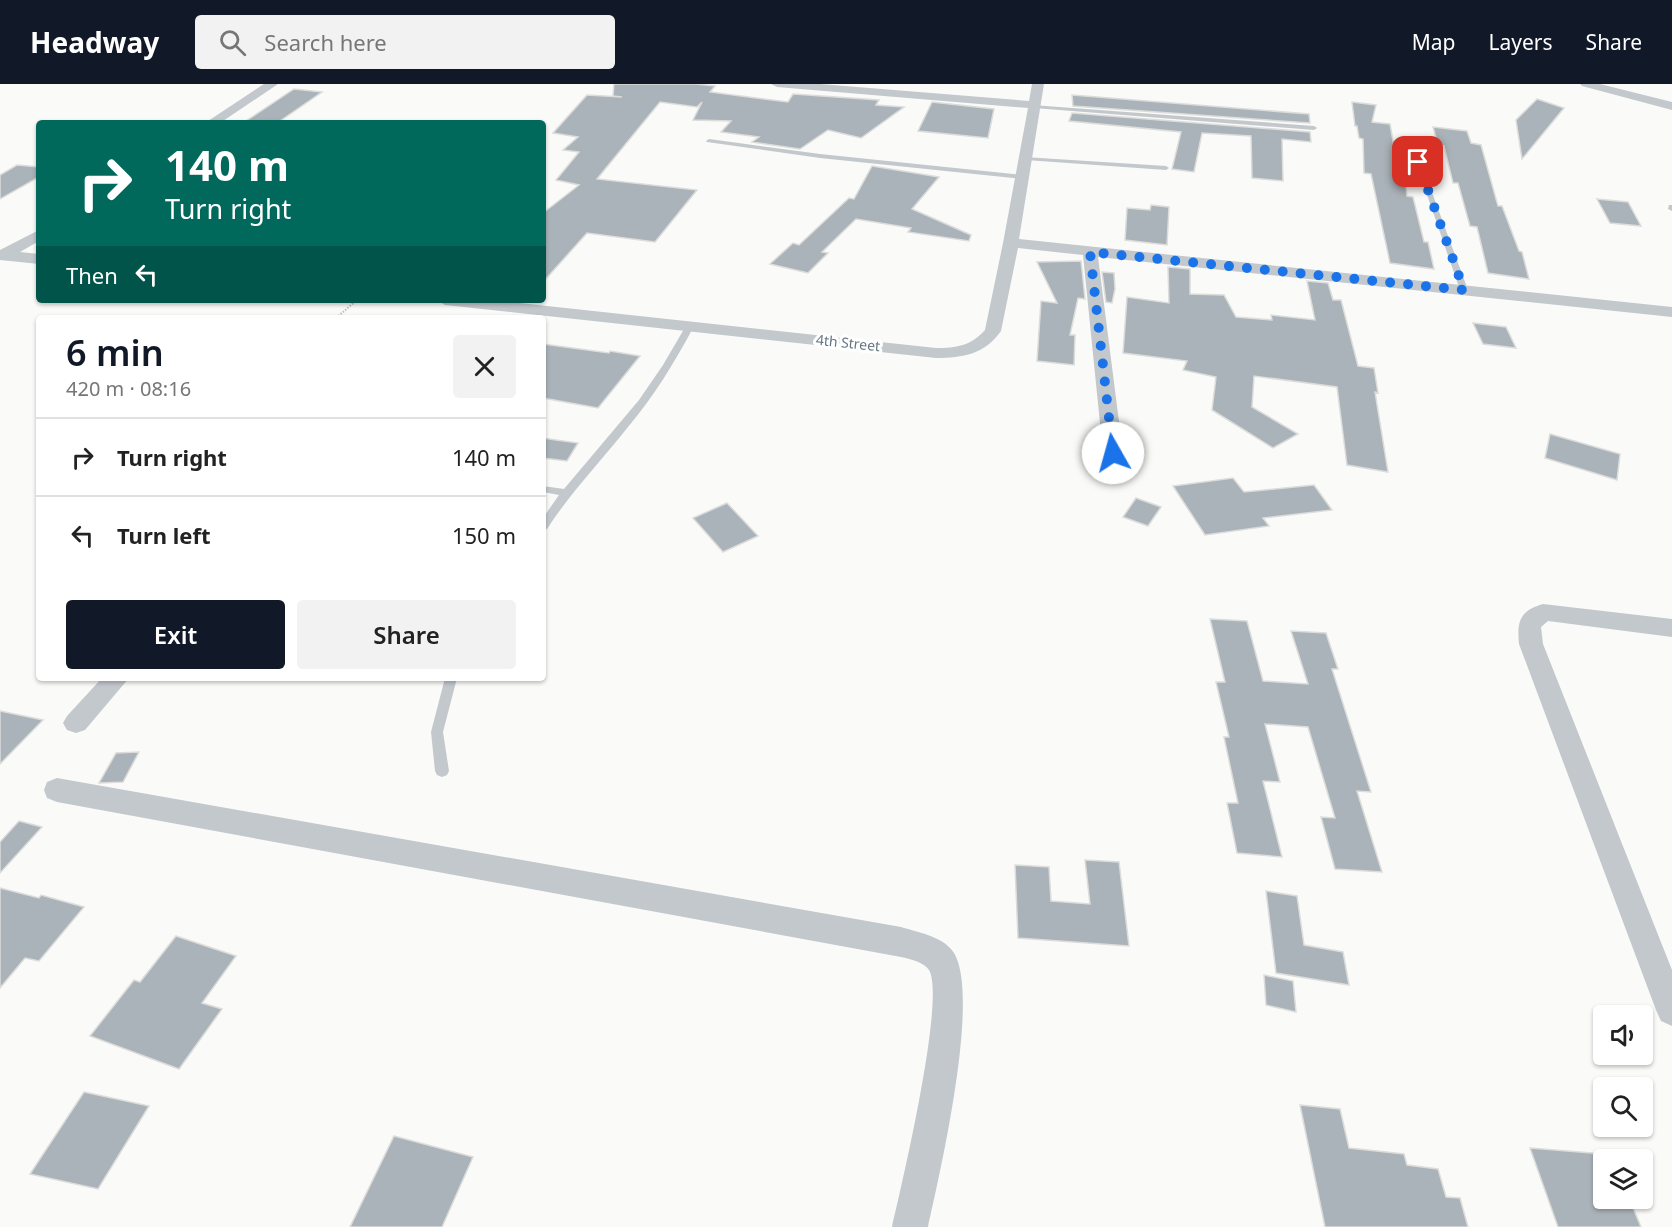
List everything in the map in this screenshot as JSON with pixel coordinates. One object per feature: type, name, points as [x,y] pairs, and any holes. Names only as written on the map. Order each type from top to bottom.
[{"type":"street","points":[[216,120],[272,84]]},
{"type":"street","points":[[777,84],[1034,105]]},
{"type":"street","name":"4th Street","points":[[472,303],[936,353],[956,353],[973,349],[985,342],[993,331],[1011,243],[1038,84]]},
{"type":"street","points":[[1586,84],[1672,106]]},
{"type":"street","points":[[3,255],[36,236]]},
{"type":"street","points":[[1011,243],[1672,312]]},
{"type":"street","points":[[1090,252],[1113,453]]},
{"type":"street","points":[[3,255],[36,259]]},
{"type":"street","points":[[1672,628],[1543,612],[1529,624],[1531,644],[1672,1010]]},
{"type":"street","points":[[76,723],[114,681]]},
{"type":"street","points":[[57,790],[901,942],[922,949],[943,962],[949,984],[948,1013],[927,1152],[910,1227]]},
{"type":"lane","points":[[1034,105],[1314,128]]},
{"type":"lane","points":[[709,141],[820,156],[1022,177]]},
{"type":"lane","points":[[1410,141],[1464,290]]},
{"type":"lane","points":[[1026,158],[1166,168]]},
{"type":"lane","points":[[546,522],[565,493],[663,376],[690,326]]},
{"type":"lane","points":[[546,490],[565,493]]},
{"type":"lane","points":[[442,771],[437,732],[450,681]]},
{"type":"path","points":[[340,315],[354,303]]},
{"type":"building","points":[[614,84],[696,84],[715,86],[710,92],[788,102],[793,94],[879,100],[876,105],[904,107],[861,138],[828,130],[800,149],[752,142],[759,137],[721,132],[731,121],[693,120],[702,102],[697,107],[660,102],[597,179],[697,190],[655,242],[587,233],[546,279],[546,211],[579,185],[556,180],[579,152],[563,150],[578,137],[553,133],[587,95],[622,97],[613,96]]},
{"type":"building","points":[[294,89],[322,92],[281,120],[248,120]]},
{"type":"building","points":[[1072,95],[1309,114],[1310,123],[1073,106]]},
{"type":"building","points":[[1537,99],[1564,108],[1522,159],[1516,120]]},
{"type":"building","points":[[932,102],[994,109],[988,138],[918,131]]},
{"type":"building","points":[[1352,102],[1376,105],[1372,122],[1390,124],[1396,158],[1403,158],[1407,196],[1413,197],[1424,242],[1428,242],[1434,269],[1390,263],[1371,174],[1364,173],[1363,139],[1359,138],[1357,126],[1355,126]]},
{"type":"building","points":[[1072,113],[1310,132],[1311,142],[1282,139],[1283,181],[1252,178],[1251,136],[1202,133],[1194,172],[1172,169],[1181,132],[1069,121]]},
{"type":"building","points":[[1433,127],[1467,131],[1471,143],[1481,145],[1498,206],[1502,206],[1519,251],[1522,252],[1529,279],[1488,273],[1477,227],[1470,226],[1458,183],[1453,183],[1444,146],[1438,145]]},
{"type":"building","points":[[17,165],[36,167],[36,179],[0,199],[0,175]]},
{"type":"building","points":[[872,166],[939,177],[912,209],[971,235],[969,241],[908,232],[911,228],[856,219],[822,252],[828,253],[808,273],[770,264],[793,243],[799,245],[849,198],[854,199]]},
{"type":"building","points":[[1597,199],[1628,202],[1641,226],[1610,223]]},
{"type":"building","points":[[1151,205],[1169,207],[1167,245],[1125,240],[1127,208],[1150,210]]},
{"type":"building","points":[[1081,261],[1085,299],[1078,298],[1070,335],[1075,335],[1074,365],[1037,361],[1041,301],[1057,303],[1037,262]]},
{"type":"building","points":[[1168,267],[1190,269],[1190,294],[1224,295],[1236,317],[1272,320],[1271,315],[1315,320],[1307,281],[1328,283],[1333,300],[1341,300],[1358,366],[1374,368],[1378,393],[1375,392],[1388,472],[1347,465],[1337,387],[1254,376],[1252,407],[1298,434],[1273,448],[1212,410],[1216,377],[1183,370],[1187,361],[1123,353],[1127,297],[1169,303]]},
{"type":"building","points":[[1102,272],[1114,273],[1115,289],[1112,303],[1106,302]]},
{"type":"building","points":[[1473,323],[1506,327],[1516,348],[1483,344]]},
{"type":"building","points":[[546,344],[640,356],[598,408],[546,399]]},
{"type":"building","points":[[1550,434],[1620,454],[1617,480],[1545,458]]},
{"type":"building","points":[[546,438],[578,443],[567,461],[546,458]]},
{"type":"building","points":[[1233,478],[1244,492],[1314,485],[1332,510],[1263,518],[1269,526],[1205,535],[1173,486]]},
{"type":"building","points":[[1136,498],[1161,507],[1148,526],[1123,517]]},
{"type":"building","points":[[727,503],[758,536],[723,552],[693,518]]},
{"type":"building","points":[[1210,619],[1247,621],[1263,681],[1308,684],[1291,631],[1326,633],[1338,669],[1332,669],[1371,792],[1357,791],[1382,872],[1335,869],[1321,817],[1335,818],[1308,727],[1265,724],[1280,782],[1263,781],[1282,857],[1237,853],[1227,803],[1238,803],[1224,737],[1229,737],[1216,682],[1225,682]]},
{"type":"building","points":[[0,711],[43,720],[0,764]]},
{"type":"building","points":[[139,752],[123,782],[99,783],[116,753]]},
{"type":"building","points":[[19,821],[42,827],[0,873],[0,842]]},
{"type":"building","points":[[1085,860],[1119,862],[1129,946],[1018,938],[1015,865],[1049,867],[1051,901],[1090,904]]},
{"type":"building","points":[[0,888],[39,898],[41,895],[84,907],[39,961],[25,958],[0,988]]},
{"type":"building","points":[[1266,891],[1297,896],[1304,945],[1343,952],[1349,985],[1276,973]]},
{"type":"building","points":[[176,936],[236,956],[202,1003],[222,1009],[179,1069],[90,1036],[134,980],[140,982]]},
{"type":"building","points":[[1264,975],[1293,981],[1296,1012],[1266,1005]]},
{"type":"building","points":[[84,1092],[149,1106],[98,1189],[30,1174]]},
{"type":"building","points":[[1300,1105],[1340,1109],[1349,1148],[1404,1154],[1407,1165],[1438,1169],[1446,1197],[1460,1198],[1468,1227],[1325,1227]]},
{"type":"building","points":[[394,1136],[473,1157],[442,1227],[350,1227]]},
{"type":"building","points":[[1530,1148],[1593,1153],[1593,1209],[1634,1209],[1641,1227],[1558,1227]]},
{"type":"route","points":[[1113,453],[1090,252],[1464,290],[1418,162]]}]
